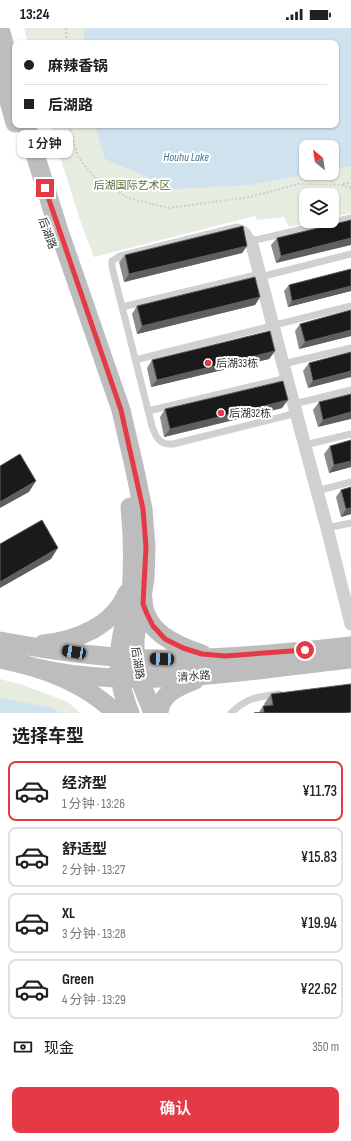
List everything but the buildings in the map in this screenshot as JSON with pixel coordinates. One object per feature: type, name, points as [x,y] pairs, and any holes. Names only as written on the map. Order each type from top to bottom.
[{"type":"main road","points":[[0,29],[12,72]]},
{"type":"main road","name":"后湖路","points":[[0,68],[12,113]]},
{"type":"main road","name":"后湖路","points":[[16,128],[40,210],[92,349],[114,421],[128,486],[133,561],[137,583]]},
{"type":"main road","name":"后湖路","points":[[27,128],[56,224],[121,410],[143,509],[146,547],[137,583],[135,639],[119,678],[124,700],[130,713]]},
{"type":"main road","points":[[25,646],[47,644],[64,640],[86,633],[103,624],[114,614],[127,594],[137,583]]},
{"type":"main road","points":[[137,583],[147,614],[153,626],[165,639],[183,648],[202,654],[225,656]]},
{"type":"main road","points":[[0,641],[98,656],[162,659],[225,656],[351,646]]},
{"type":"main road","name":"后湖路","points":[[127,657],[139,678],[153,713]]},
{"type":"main road","name":"清水路","points":[[36,668],[80,676],[139,678],[213,675],[351,659]]},
{"type":"main road","points":[[0,660],[36,668],[80,687],[107,704],[116,713]]},
{"type":"main road","points":[[159,713],[161,702],[172,690],[182,685],[213,675]]},
{"type":"street","points":[[252,241],[351,624]]},
{"type":"lane","points":[[351,218],[252,241],[248,232],[244,228],[237,227],[120,256],[112,261],[112,267],[154,434],[160,441],[166,444],[173,444],[296,408],[351,390]]},
{"type":"lane","points":[[122,307],[351,254]]},
{"type":"lane","points":[[135,360],[351,306]]},
{"type":"lane","points":[[283,364],[351,348]]},
{"type":"lane","points":[[148,411],[287,378]]},
{"type":"lane","points":[[305,445],[351,434]]},
{"type":"lane","points":[[317,491],[351,482]]},
{"type":"lane","points":[[327,528],[351,523]]},
{"type":"lane","points":[[231,713],[241,704],[250,699],[260,696],[290,693]]},
{"type":"path","points":[[66,28],[67,40]]},
{"type":"path","points":[[69,128],[78,157],[94,177],[128,198],[169,208],[250,197],[298,184],[342,185],[351,183]]},
{"type":"path","points":[[342,185],[351,188]]},
{"type":"green space","name":"后湖国际艺术区","points":[[24,28],[351,28],[351,213],[339,216],[339,188],[299,188],[299,225],[289,227],[284,217],[257,220],[255,216],[94,257],[81,223],[51,128],[339,128],[339,40],[27,40]]},
{"type":"green space","points":[[0,679],[23,685],[68,702],[80,713],[0,713]]},
{"type":"water","name":"Houhu Lake","points":[[85,28],[351,28],[351,166],[339,169],[339,140],[299,140],[299,176],[250,185],[175,189],[105,159],[96,128],[339,128],[339,40],[83,40]]},
{"type":"water","points":[[0,698],[48,707],[62,713],[0,713]]},
{"type":"place","name":"后湖33栋","points":[[208,363]]},
{"type":"place","name":"后湖32栋","points":[[221,413]]},
{"type":"route","points":[[45,188],[121,410],[143,509],[146,547],[143,604],[153,626],[165,639],[183,648],[202,654],[225,656],[305,650]]}]
